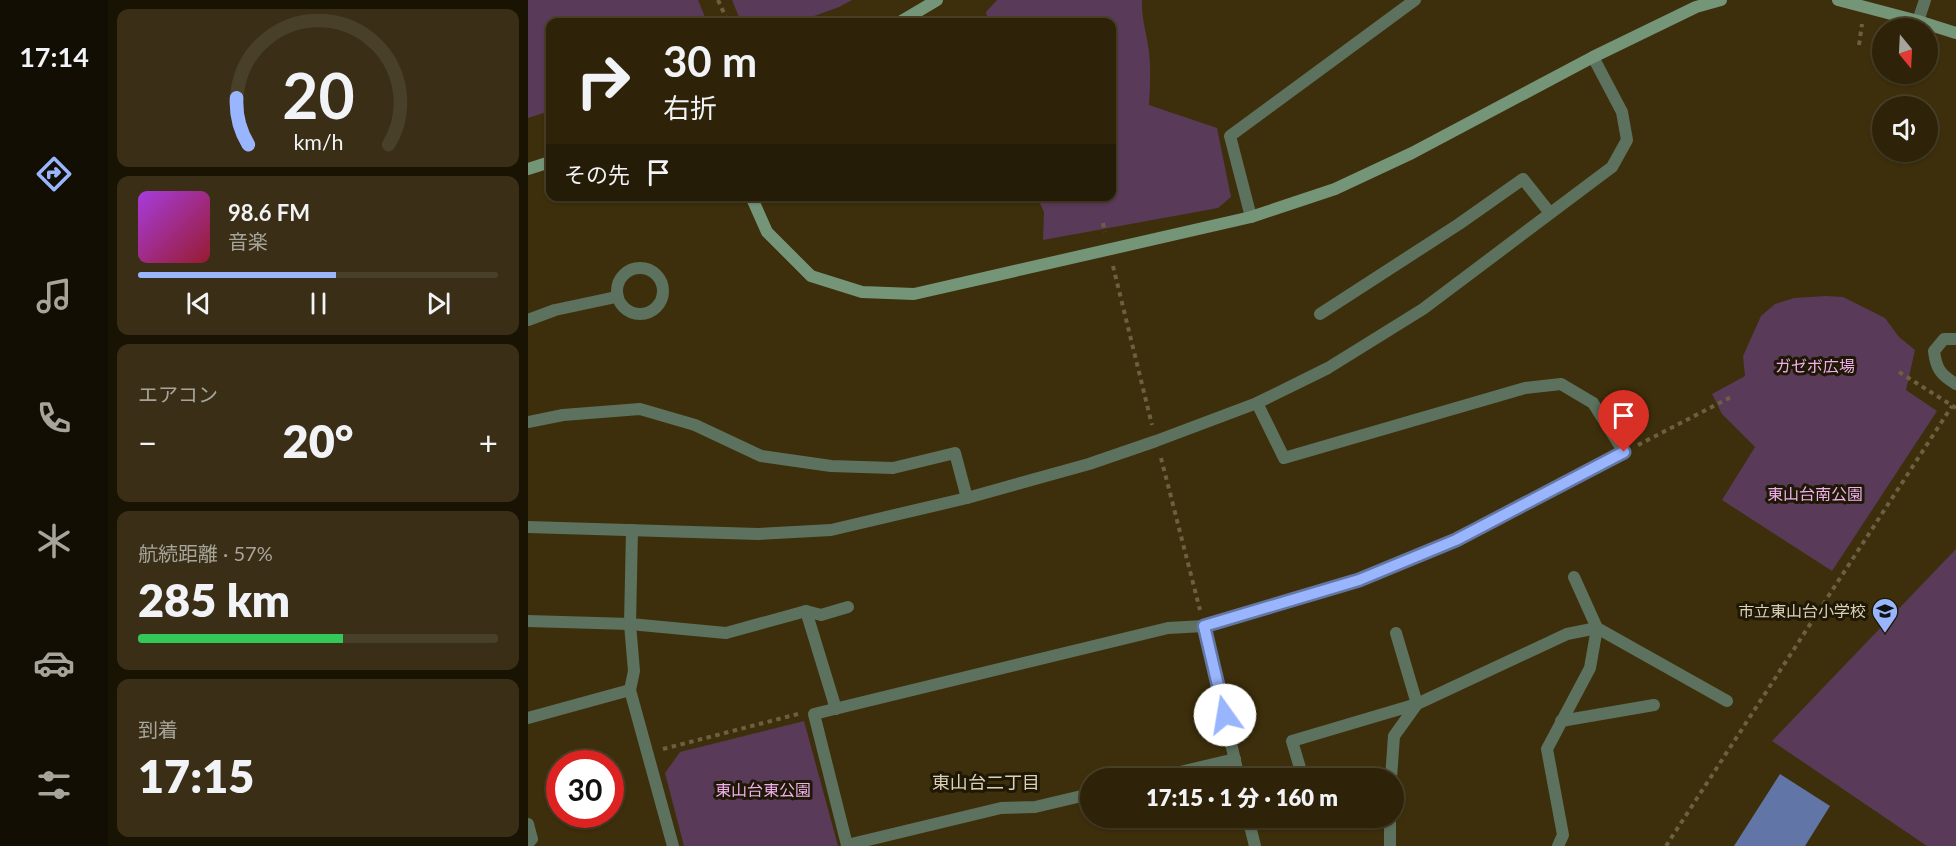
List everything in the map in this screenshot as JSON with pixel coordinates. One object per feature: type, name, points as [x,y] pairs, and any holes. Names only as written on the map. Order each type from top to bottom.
[{"type":"street","points":[[907,18],[937,0]]},
{"type":"street","points":[[1251,217],[1230,136],[1415,0]]},
{"type":"street","points":[[753,201],[767,232],[811,276],[862,292],[914,294],[1251,217],[1335,189],[1412,153],[1593,57],[1696,7],[1721,0]]},
{"type":"street","points":[[1838,0],[1907,18]]},
{"type":"street","points":[[1919,18],[1925,0]]},
{"type":"street","points":[[1938,27],[1956,33]]},
{"type":"street","points":[[528,528],[758,534],[831,530],[968,498],[1089,464],[1257,403],[1328,368],[1423,309],[1612,167],[1627,140],[1622,112],[1593,57]]},
{"type":"street","points":[[528,169],[546,163]]},
{"type":"street","points":[[1320,314],[1459,224],[1523,179],[1550,213]]},
{"type":"street","points":[[528,320],[555,310],[616,297]]},
{"type":"street","points":[[1956,339],[1944,339],[1934,351],[1935,366],[1956,384]]},
{"type":"street","points":[[1080,796],[1035,807],[1001,808],[846,845],[814,714],[1168,628],[1204,626],[1359,580],[1456,540],[1624,452],[1593,403],[1561,384],[1525,388],[1284,458],[1257,403]]},
{"type":"street","points":[[528,422],[564,415],[640,409],[695,425],[762,456],[831,466],[893,468],[955,453],[968,498]]},
{"type":"street","points":[[632,530],[630,624],[634,671],[630,690],[673,846]]},
{"type":"street","points":[[1574,577],[1598,627],[1727,701]]},
{"type":"street","points":[[528,621],[630,624],[726,633],[806,611],[821,615],[848,607]]},
{"type":"street","points":[[806,611],[836,709]]},
{"type":"street","points":[[1204,626],[1237,768]]},
{"type":"street","points":[[1300,768],[1292,741],[1418,704],[1567,634],[1598,627]]},
{"type":"street","points":[[1558,846],[1563,835],[1547,749],[1590,668],[1598,627]]},
{"type":"street","points":[[1396,633],[1418,704]]},
{"type":"street","points":[[528,718],[630,690]]},
{"type":"street","points":[[1391,768],[1394,736],[1418,704]]},
{"type":"street","points":[[1562,721],[1654,705]]},
{"type":"street","points":[[1197,768],[1235,759]]},
{"type":"street","points":[[528,824],[532,839],[528,843]]},
{"type":"street","points":[[1250,828],[1255,846]]},
{"type":"street","points":[[1390,828],[1390,846]]},
{"type":"path","points":[[718,0],[726,18]]},
{"type":"path","points":[[1666,846],[1954,407],[1899,372]]},
{"type":"path","points":[[1624,452],[1733,396]]},
{"type":"path","points":[[1192,575],[1204,626]]},
{"type":"path","points":[[648,753],[799,714],[814,714]]},
{"type":"green space","points":[[528,0],[698,0],[705,18],[546,18],[546,112],[528,118]]},
{"type":"green space","points":[[732,0],[852,0],[809,18],[739,18]]},
{"type":"green space","points":[[997,0],[1142,0],[1150,59],[1149,105],[1217,128],[1231,197],[1218,208],[1043,240],[1044,212],[1039,201],[1116,201],[1116,18],[987,18],[986,12]]},
{"type":"green space","points":[[1843,297],[1885,318],[1899,337],[1915,350],[1906,390],[1937,411],[1832,571],[1722,500],[1755,447],[1722,414],[1712,394],[1745,376],[1743,356],[1761,316],[1775,304],[1794,298]]},
{"type":"green space","points":[[1956,549],[1956,846],[1927,846],[1772,741]]},
{"type":"green space","name":"東山台東公園","points":[[804,721],[838,846],[684,846],[665,773],[680,752]]},
{"type":"water","points":[[1780,774],[1830,806],[1805,846],[1734,846]]},
{"type":"place","name":"市立東山台小学校","points":[[1885,634]]},
{"type":"district","name":"東山台二丁目","points":[[986,783]]},
{"type":"route","points":[[1225,715],[1204,626],[1359,580],[1456,540],[1624,452]]},
{"type":"park label","name":"ガゼボ広場","points":[[1815,366]]},
{"type":"park label","name":"東山台南公園","points":[[1815,494]]}]
